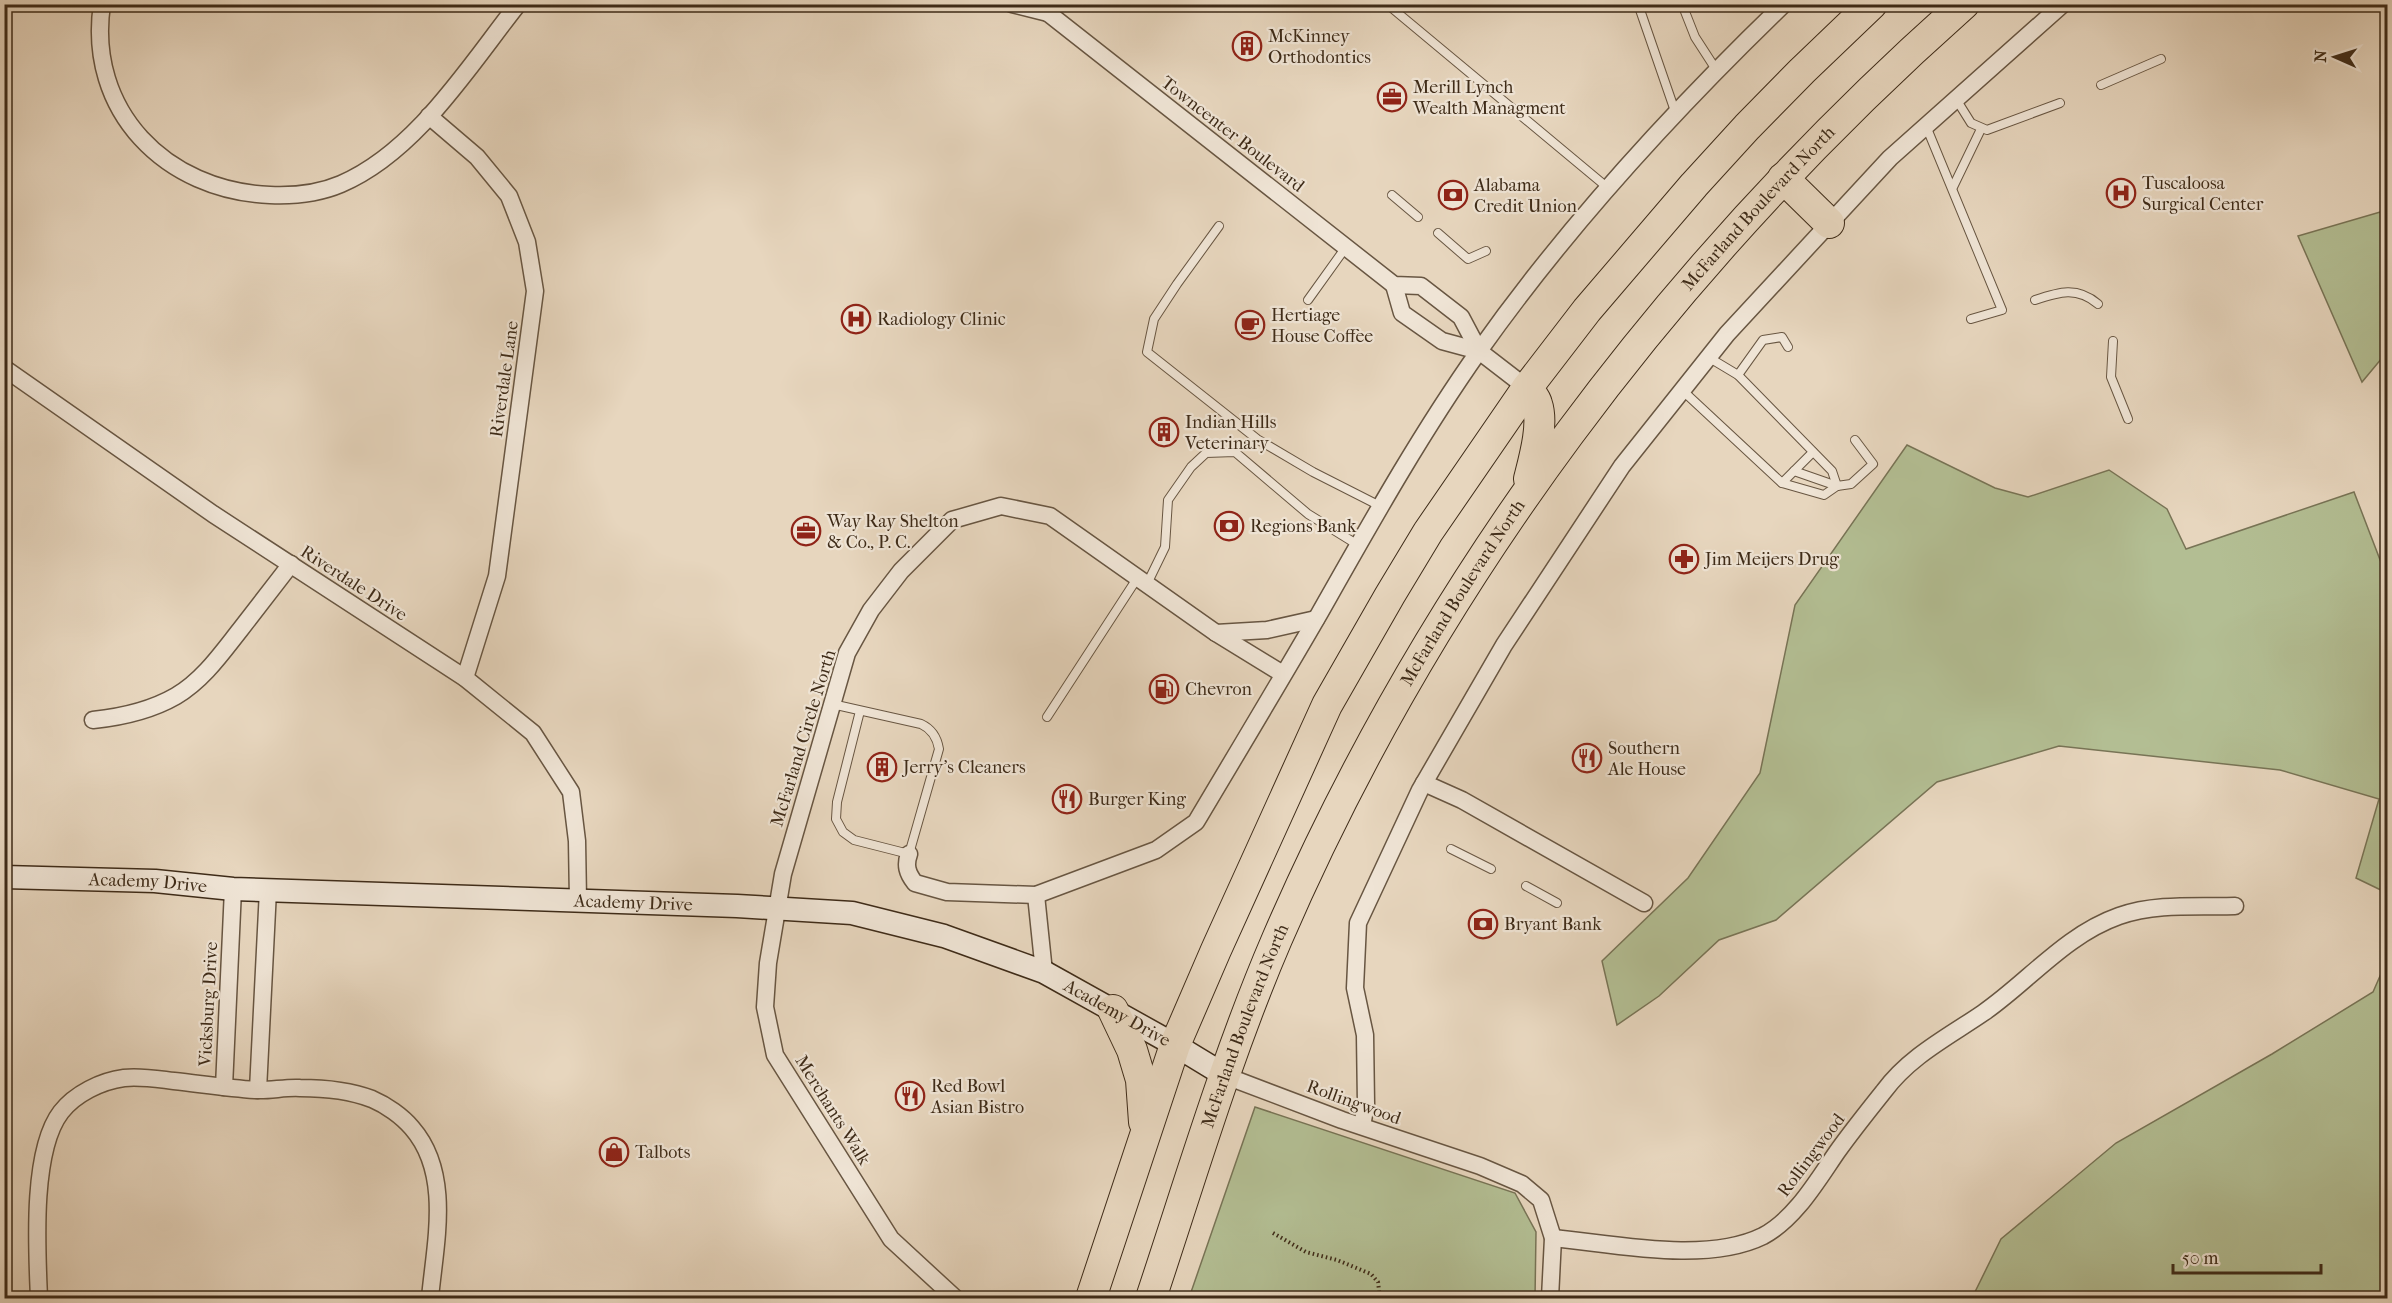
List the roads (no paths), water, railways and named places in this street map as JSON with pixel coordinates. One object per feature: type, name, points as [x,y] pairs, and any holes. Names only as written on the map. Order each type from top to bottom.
[{"type":"highway","points":[[1091,1299],[1176,1045],[1248,877],[1327,705],[1428,532],[1527,388],[1587,310],[1694,185],[1802,71],[1872,4]]},
{"type":"highway","name":"McFarland Boulevard North","points":[[1151,1299],[1250,1005],[1278,937],[1341,804],[1426,647],[1526,493],[1575,425],[1658,320],[1783,178],[1882,78],[1964,4]]},
{"type":"highway","points":[[1783,178],[1829,223]]},
{"type":"highway","points":[[1526,493],[1538,444],[1539,420],[1538,404],[1527,388]]},
{"type":"highway","points":[[1113,1010],[1131,1050],[1140,1080],[1145,1137]]},
{"type":"street","points":[[102,4],[98,29],[105,79],[127,122],[159,157],[200,181],[246,194],[293,196],[340,184],[382,161],[429,116],[518,4]]},
{"type":"street","points":[[1012,4],[1047,9]]},
{"type":"street","points":[[909,854],[906,863],[907,871],[915,882],[947,892],[1036,895],[1156,850],[1196,822],[1316,619],[1401,469],[1479,351],[1550,256],[1608,188],[1717,71],[1784,4]]},
{"type":"street","points":[[1362,1126],[1366,1104],[1365,1035],[1355,988],[1358,923],[1424,783],[1504,645],[1610,484],[1727,334],[1890,158],[2062,4]]},
{"type":"street","name":"Towncenter Boulevard","points":[[1047,9],[1394,285]]},
{"type":"street","name":"Riverdale Lane","points":[[429,116],[477,157],[509,196],[527,242],[535,291],[497,576],[465,678]]},
{"type":"street","points":[[1479,351],[1461,317],[1421,286],[1394,285],[1402,313],[1442,341],[1479,351],[1527,388]]},
{"type":"street","name":"Riverdale Drive","points":[[4,368],[204,508],[465,678],[532,733],[570,792],[577,842],[578,900]]},
{"type":"street","name":"McFarland Circle North","points":[[777,908],[783,874],[847,653],[871,610],[901,571],[952,520],[1001,506],[1050,516],[1216,633],[1283,674]]},
{"type":"street","points":[[93,720],[133,713],[160,703],[196,681],[214,663],[291,564]]},
{"type":"street","points":[[1216,633],[1268,630],[1316,619]]},
{"type":"street","points":[[1424,783],[1462,800],[1644,903]]},
{"type":"street","name":"Academy Drive","points":[[4,877],[155,881],[234,889],[578,900],[852,913],[944,936],[1044,972],[1176,1045],[1226,1076]]},
{"type":"street","name":"Vicksburg Drive","points":[[234,889],[224,1087],[258,1090],[300,1088],[372,1099],[393,1111],[412,1128],[426,1149],[439,1198],[430,1299]]},
{"type":"street","points":[[258,1090],[268,890]]},
{"type":"street","points":[[1036,895],[1044,972]]},
{"type":"street","name":"Rollingwood","points":[[1226,1076],[1480,1166],[1522,1184],[1541,1200],[1553,1238],[1691,1252],[1716,1250],[1763,1236],[1782,1221],[1800,1203],[1887,1087],[1921,1053],[1983,1013],[2076,938],[2096,925],[2142,910],[2235,906]]},
{"type":"street","name":"Merchants Walk","points":[[777,908],[768,963],[765,1007],[775,1055],[891,1239],[955,1299]]},
{"type":"street","points":[[39,1299],[38,1252],[44,1156],[50,1133],[62,1112],[79,1095],[100,1084],[124,1078],[147,1078],[224,1087]]},
{"type":"street","points":[[1550,1299],[1553,1238]]},
{"type":"lane","points":[[1388,4],[1608,188]]},
{"type":"lane","points":[[1638,4],[1676,114]]},
{"type":"lane","points":[[1682,4],[1695,37],[1717,71]]},
{"type":"lane","points":[[2101,85],[2161,59]]},
{"type":"lane","points":[[1956,98],[1971,123],[1982,129],[1993,129],[2060,103]]},
{"type":"lane","points":[[1926,125],[2002,310],[1971,319]]},
{"type":"lane","points":[[1953,187],[1982,129]]},
{"type":"lane","points":[[1392,195],[1418,217]]},
{"type":"lane","points":[[1219,226],[1154,319],[1147,352],[1257,439],[1313,472],[1380,506]]},
{"type":"lane","points":[[1438,233],[1468,259],[1486,252]]},
{"type":"lane","points":[[1308,300],[1347,247]]},
{"type":"lane","points":[[2035,300],[2067,291],[2084,294],[2098,304]]},
{"type":"lane","points":[[1738,375],[1763,339],[1782,337],[1788,347]]},
{"type":"lane","points":[[2114,341],[2111,377],[2128,419]]},
{"type":"lane","points":[[1708,357],[1738,375],[1832,471],[1837,486]]},
{"type":"lane","points":[[1682,390],[1782,483],[1824,495],[1837,486],[1851,484],[1872,464],[1855,440]]},
{"type":"lane","points":[[1047,717],[1165,547],[1168,500],[1191,466],[1206,453],[1235,452],[1308,514],[1358,545]]},
{"type":"lane","points":[[1782,483],[1813,452]]},
{"type":"lane","points":[[1794,471],[1837,486]]},
{"type":"lane","points":[[832,704],[921,724],[932,730],[939,749],[909,854],[854,840],[843,832],[836,819],[837,802],[860,711]]},
{"type":"lane","points":[[1451,849],[1491,869]]},
{"type":"lane","points":[[1526,886],[1557,903]]},
{"type":"place","name":"McKinney Orthodontics","points":[[1247,46]]},
{"type":"place","name":"Merill Lynch Wealth Managment","points":[[1392,97]]},
{"type":"place","name":"Tuscaloosa Surgical Center","points":[[2121,193]]},
{"type":"place","name":"Alabama Credit Union","points":[[1453,195]]},
{"type":"place","name":"Radiology Clinic","points":[[856,319]]},
{"type":"place","name":"Hertiage House Coffee","points":[[1250,325]]},
{"type":"place","name":"Indian Hills Veterinary","points":[[1164,432]]},
{"type":"place","name":"Regions Bank","points":[[1229,526]]},
{"type":"place","name":"Way Ray Shelton & Co., P. C.","points":[[806,531]]},
{"type":"place","name":"Jim Meijers Drug","points":[[1684,559]]},
{"type":"place","name":"Chevron","points":[[1164,689]]},
{"type":"place","name":"Southern Ale House","points":[[1587,758]]},
{"type":"place","name":"Jerry's Cleaners","points":[[882,767]]},
{"type":"place","name":"Burger King","points":[[1067,799]]},
{"type":"place","name":"Bryant Bank","points":[[1483,924]]},
{"type":"place","name":"Red Bowl Asian Bistro","points":[[910,1096]]},
{"type":"place","name":"Talbots","points":[[614,1152]]}]
